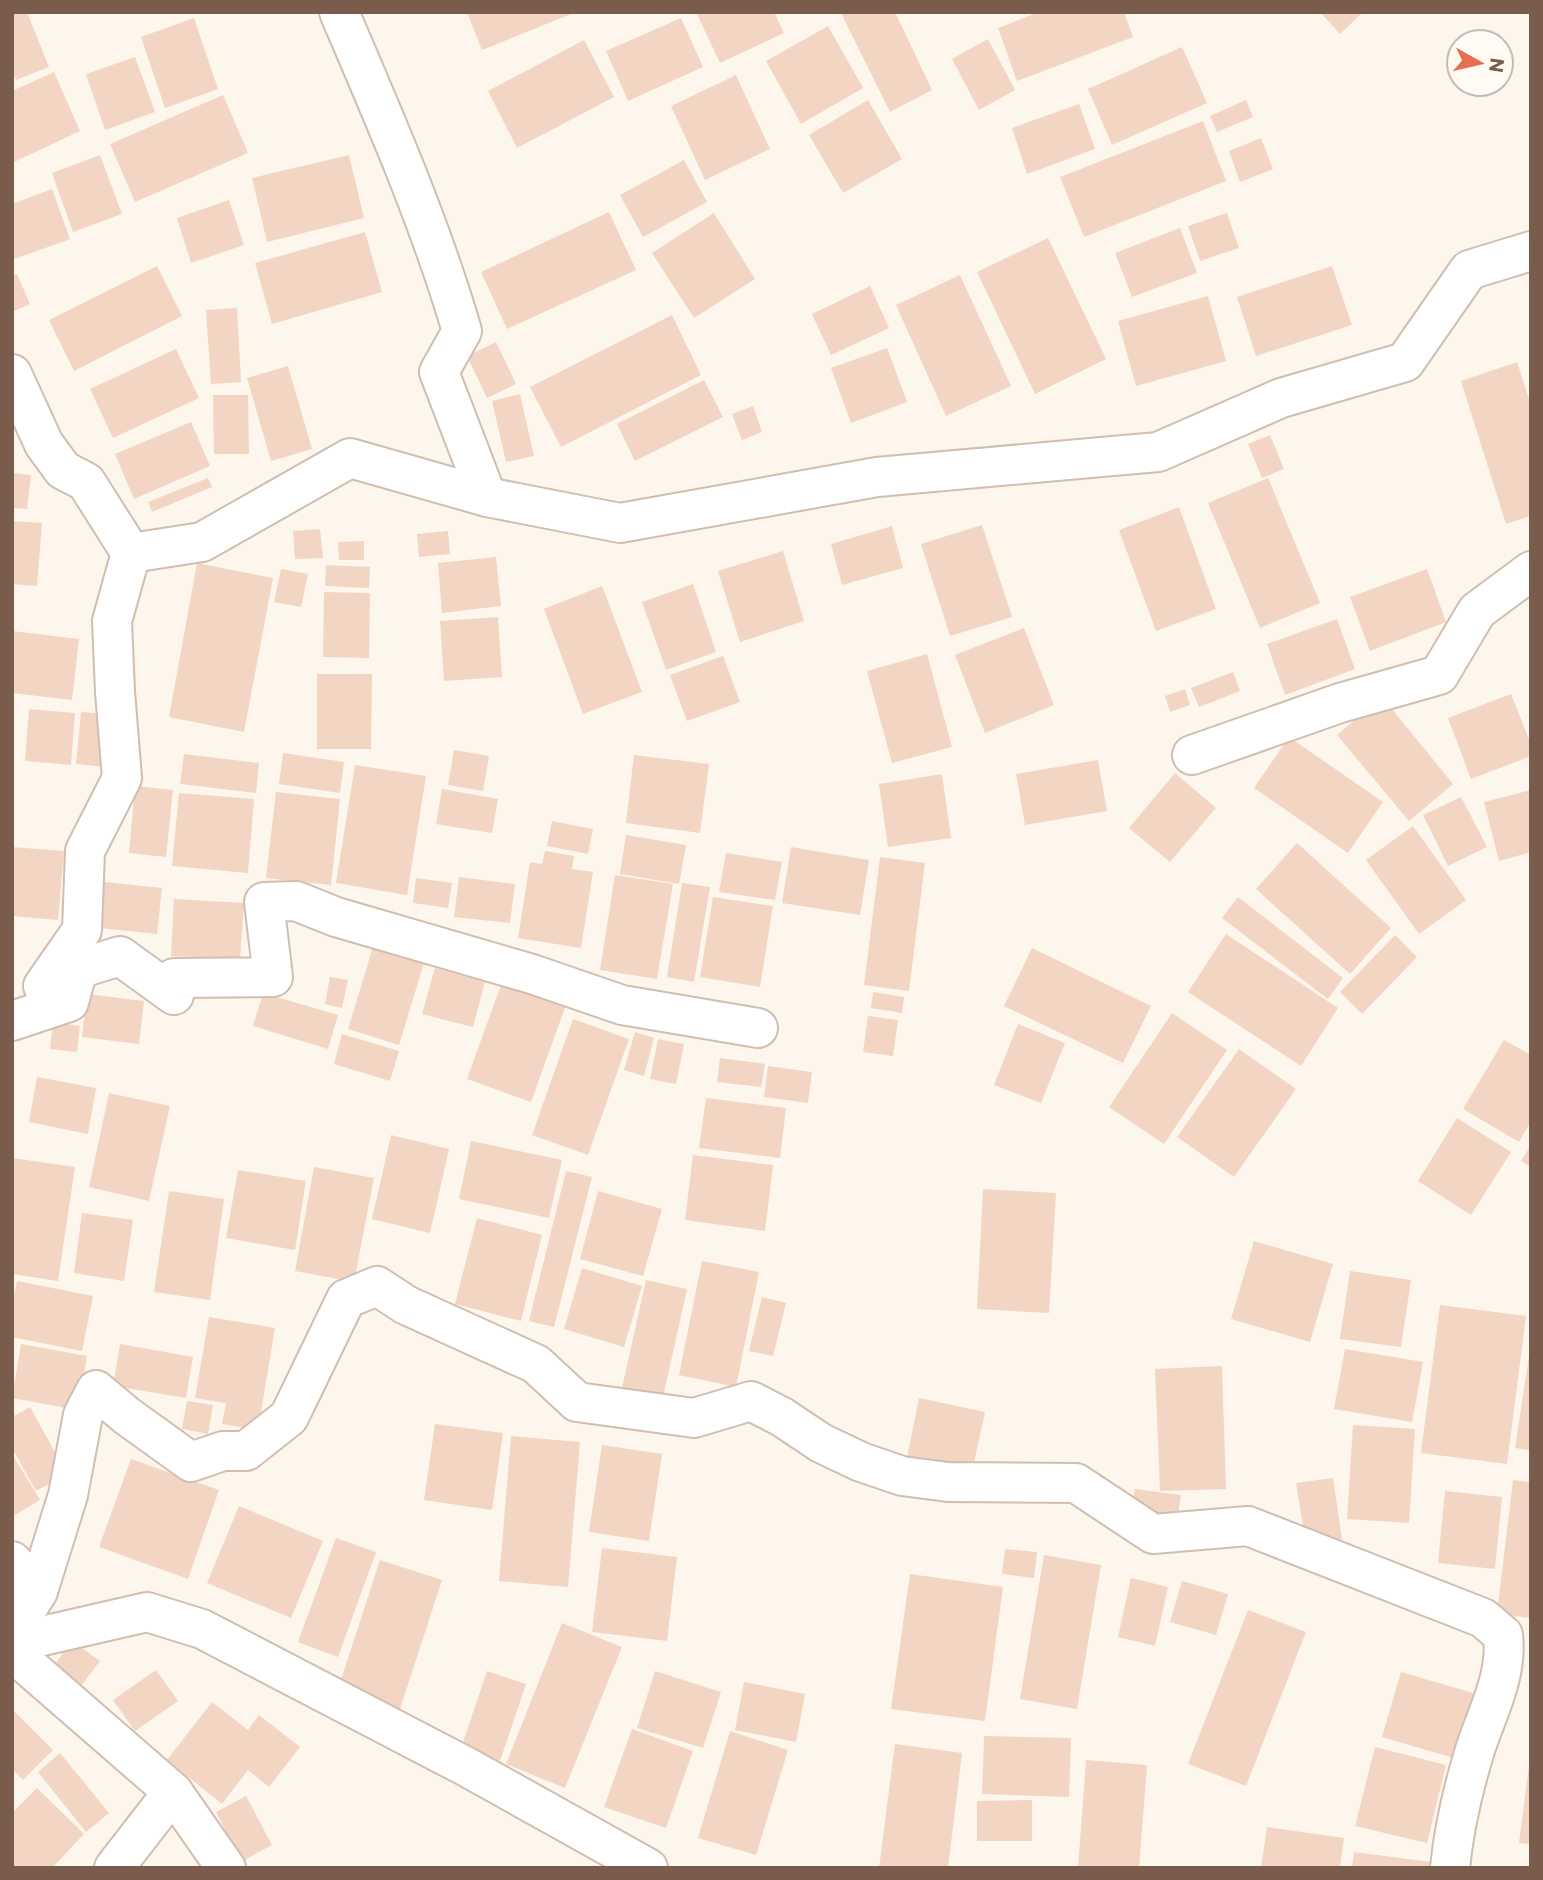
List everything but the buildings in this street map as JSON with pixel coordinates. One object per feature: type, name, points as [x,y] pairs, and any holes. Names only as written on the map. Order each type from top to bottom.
[{"type":"street","points":[[339,12],[382,110],[448,282],[462,331],[439,372],[487,497]]},
{"type":"street","points":[[131,553],[202,542],[350,458],[487,497],[620,523],[877,477],[1158,452],[1281,398],[1405,362],[1469,270],[1531,251]]},
{"type":"street","points":[[12,374],[44,444],[63,470],[86,482],[131,553],[112,621],[122,778],[85,851],[82,930],[16,1021]]},
{"type":"street","points":[[1192,755],[1340,703],[1439,675],[1476,611],[1531,571]]},
{"type":"street","points":[[16,1021],[69,1002],[78,969],[120,956],[174,995],[174,978],[272,977],[264,902],[296,901],[336,917],[532,974],[622,1006],[758,1028]]},
{"type":"street","points":[[12,1633],[38,1591],[68,1495],[83,1415],[96,1390],[191,1462],[223,1451],[246,1451],[289,1417],[346,1299],[377,1286],[406,1305],[536,1364],[577,1402],[694,1418],[751,1401],[821,1443],[861,1462],[902,1476],[948,1482],[1076,1483],[1153,1534],[1248,1526],[1483,1618],[1503,1635],[1506,1655],[1500,1681],[1461,1796],[1450,1868]]},
{"type":"street","points":[[12,1561],[38,1591]]},
{"type":"street","points":[[12,1643],[148,1612],[202,1629],[465,1766],[648,1868]]},
{"type":"street","points":[[12,1652],[173,1792],[226,1868]]},
{"type":"street","points":[[114,1868],[173,1792]]}]
